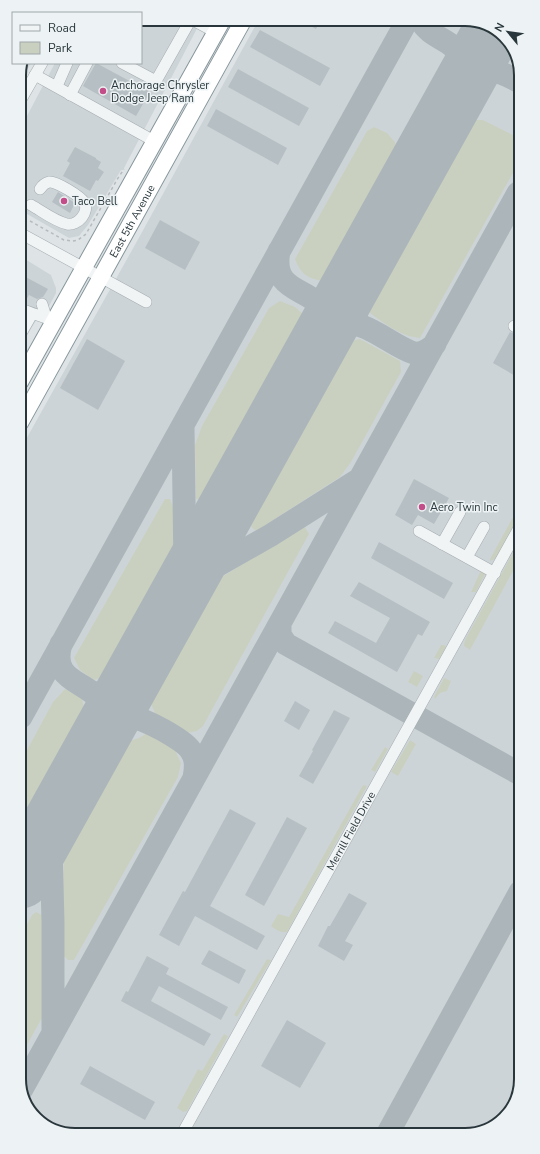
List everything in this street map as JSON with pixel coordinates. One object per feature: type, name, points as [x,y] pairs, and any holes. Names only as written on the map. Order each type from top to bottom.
[{"type":"highway","name":"East 5th Avenue","points":[[26,361],[50,319],[84,268],[219,26]]},
{"type":"highway","name":"East 5th Avenue","points":[[26,412],[240,26]]},
{"type":"street","points":[[124,64],[156,81],[187,26]]},
{"type":"street","points":[[26,91],[41,64]]},
{"type":"street","points":[[56,86],[67,64]]},
{"type":"street","points":[[70,95],[86,64]]},
{"type":"street","points":[[35,75],[154,142]]},
{"type":"street","points":[[31,205],[62,222],[69,224],[74,224],[80,221],[84,215],[86,208],[80,197],[54,182],[48,182],[40,189]]},
{"type":"street","points":[[26,236],[146,302]]},
{"type":"street","points":[[42,304],[50,319]]},
{"type":"street","points":[[26,311],[50,319]]},
{"type":"street","points":[[26,324],[32,314]]},
{"type":"street","points":[[442,544],[460,512]]},
{"type":"street","points":[[467,557],[484,527]]},
{"type":"street","points":[[419,531],[494,573]]},
{"type":"street","name":"Merrill Field Drive","points":[[185,1128],[514,537]]},
{"type":"path","points":[[30,222],[64,240],[78,240],[89,230],[118,178],[126,167]]},
{"type":"shaded area","name":"Anchorage Chrysler Dodge Jeep Ram","points":[[142,26],[198,26],[123,170],[121,170],[88,225],[79,236],[69,238],[26,213],[26,118],[54,64],[142,64]]},
{"type":"shaded area","points":[[255,26],[468,26],[488,32],[488,52],[508,52],[513,65],[514,75],[514,1079],[513,1089],[509,1101],[504,1109],[492,1120],[475,1127],[465,1128],[72,1128],[50,1121],[36,1109],[27,1089],[26,1079],[26,439]]},
{"type":"shaded area","points":[[26,260],[51,275],[56,288],[56,293],[47,310],[43,309],[26,337]]},
{"type":"green space","points":[[474,120],[483,120],[514,136],[514,171],[420,338],[413,337],[400,333],[370,313],[368,301],[470,122]]},
{"type":"green space","points":[[374,127],[387,133],[395,142],[396,153],[332,274],[324,281],[314,279],[306,275],[300,269],[295,259],[367,131]]},
{"type":"green space","points":[[280,301],[295,307],[303,314],[303,322],[202,500],[196,499],[195,445],[202,426],[269,308]]},
{"type":"green space","points":[[360,339],[400,361],[401,372],[351,462],[340,477],[256,531],[248,524],[349,341]]},
{"type":"green space","points":[[165,499],[170,499],[173,507],[173,552],[171,561],[107,676],[94,680],[80,670],[74,658]]},
{"type":"green space","points":[[514,515],[514,525],[495,559],[490,561]]},
{"type":"green space","points":[[305,527],[309,534],[203,726],[197,731],[186,733],[156,715],[150,702],[217,580]]},
{"type":"green space","points":[[514,551],[514,569],[470,650],[464,646],[465,640]]},
{"type":"green space","points":[[482,568],[485,574],[476,592],[471,592]]},
{"type":"green space","points":[[441,645],[446,647],[439,659],[434,658]]},
{"type":"green space","points":[[414,671],[423,676],[417,687],[408,682]]},
{"type":"green space","points":[[444,678],[451,681],[447,691],[440,693],[435,699],[434,697]]},
{"type":"green space","points":[[65,689],[82,698],[85,715],[26,819],[26,752],[53,702]]},
{"type":"green space","points":[[147,733],[174,748],[181,763],[178,777],[74,960],[68,960],[61,953],[64,853],[129,741],[139,738]]},
{"type":"green space","points":[[410,740],[416,744],[398,776],[391,772]]},
{"type":"green space","points":[[385,747],[388,749],[375,772],[371,770]]},
{"type":"green space","points":[[363,785],[367,786],[287,932],[281,932],[275,929],[271,926],[278,914],[289,917]]},
{"type":"green space","points":[[36,912],[42,915],[46,999],[43,1016],[26,1047],[26,926],[32,915]]},
{"type":"green space","points":[[267,959],[271,960],[237,1017],[234,1015]]},
{"type":"green space","points":[[224,1034],[228,1036],[187,1111],[183,1112],[177,1108],[198,1069],[202,1071]]},
{"type":"building","points":[[310,26],[318,26],[316,29]]},
{"type":"building","points":[[260,30],[330,68],[320,86],[250,47]]},
{"type":"building","points":[[95,64],[98,64],[150,92],[136,116],[83,86]]},
{"type":"building","points":[[238,69],[309,108],[299,126],[228,87]]},
{"type":"building","points":[[216,109],[287,148],[278,165],[207,126]]},
{"type":"building","points":[[75,147],[101,162],[98,168],[104,172],[98,181],[96,180],[90,191],[63,176],[70,163],[67,161]]},
{"type":"building","name":"Taco Bell","points":[[58,192],[75,203],[70,213],[52,202]]},
{"type":"building","points":[[160,220],[200,242],[185,270],[145,248]]},
{"type":"building","points":[[26,277],[48,289],[43,297],[37,299],[29,295],[26,300]]},
{"type":"building","points":[[510,332],[514,334],[514,375],[493,363]]},
{"type":"building","points":[[87,339],[125,361],[98,410],[60,388]]},
{"type":"building","name":"Aero Twin Inc","points":[[414,479],[449,498],[434,524],[418,515],[412,525],[395,515]]},
{"type":"building","points":[[379,542],[453,583],[444,599],[371,558]]},
{"type":"building","points":[[359,582],[430,622],[422,636],[418,634],[397,672],[328,633],[335,621],[376,643],[390,618],[350,596]]},
{"type":"building","points":[[295,701],[310,710],[299,730],[284,721]]},
{"type":"building","points":[[334,710],[350,718],[313,784],[299,776]]},
{"type":"building","points":[[230,809],[256,823],[210,906],[265,936],[257,950],[195,916],[179,946],[159,935],[183,891],[185,892]]},
{"type":"building","points":[[287,817],[307,828],[264,906],[245,895]]},
{"type":"building","points":[[349,893],[367,903],[345,941],[353,945],[344,961],[318,946],[328,926],[330,926]]},
{"type":"building","points":[[209,950],[246,970],[239,984],[201,964]]},
{"type":"building","points":[[147,956],[169,968],[166,974],[228,1007],[221,1020],[159,986],[151,1001],[211,1034],[204,1046],[121,1001],[126,991],[128,992]]},
{"type":"building","points":[[287,1020],[326,1043],[300,1088],[261,1066]]},
{"type":"building","points":[[90,1066],[155,1102],[145,1120],[80,1084]]},
{"type":"taxiway","points":[[26,708],[404,26]]},
{"type":"taxiway","points":[[424,26],[436,36],[454,47],[458,52],[462,66],[461,87]]},
{"type":"taxiway","points":[[461,87],[483,72],[488,71],[501,73],[514,79]]},
{"type":"taxiway","points":[[26,1081],[514,200]]},
{"type":"taxiway","points":[[279,251],[278,266],[282,277],[288,284],[314,300],[320,307],[324,317],[320,341]]},
{"type":"taxiway","points":[[351,286],[349,297],[350,308],[354,317],[362,326]]},
{"type":"taxiway","points":[[320,341],[336,326],[345,323],[365,327],[414,353],[425,351],[435,344]]},
{"type":"taxiway","points":[[178,598],[185,570],[183,427]]},
{"type":"taxiway","points":[[178,598],[199,576],[271,535],[358,480]]},
{"type":"taxiway","points":[[280,624],[280,635],[286,644],[514,771]]},
{"type":"taxiway","points":[[61,644],[59,660],[63,671],[71,679],[92,692],[100,701],[105,713],[103,731]]},
{"type":"taxiway","points":[[92,692],[116,692],[125,686],[134,676]]},
{"type":"taxiway","points":[[103,731],[115,722],[130,717],[144,721],[163,730],[181,741],[191,751],[196,764],[194,778]]},
{"type":"taxiway","points":[[53,1030],[51,845],[53,830],[58,813]]},
{"type":"taxiway","points":[[26,841],[37,835],[57,814]]},
{"type":"taxiway","points":[[391,1128],[514,903]]},
{"type":"runway","points":[[26,870],[488,39]]},
{"type":"place","name":"Anchorage Chrysler Dodge Jeep Ram","points":[[103,91]]},
{"type":"place","name":"Taco Bell","points":[[64,201]]},
{"type":"place","name":"Aero Twin Inc","points":[[422,507]]}]
